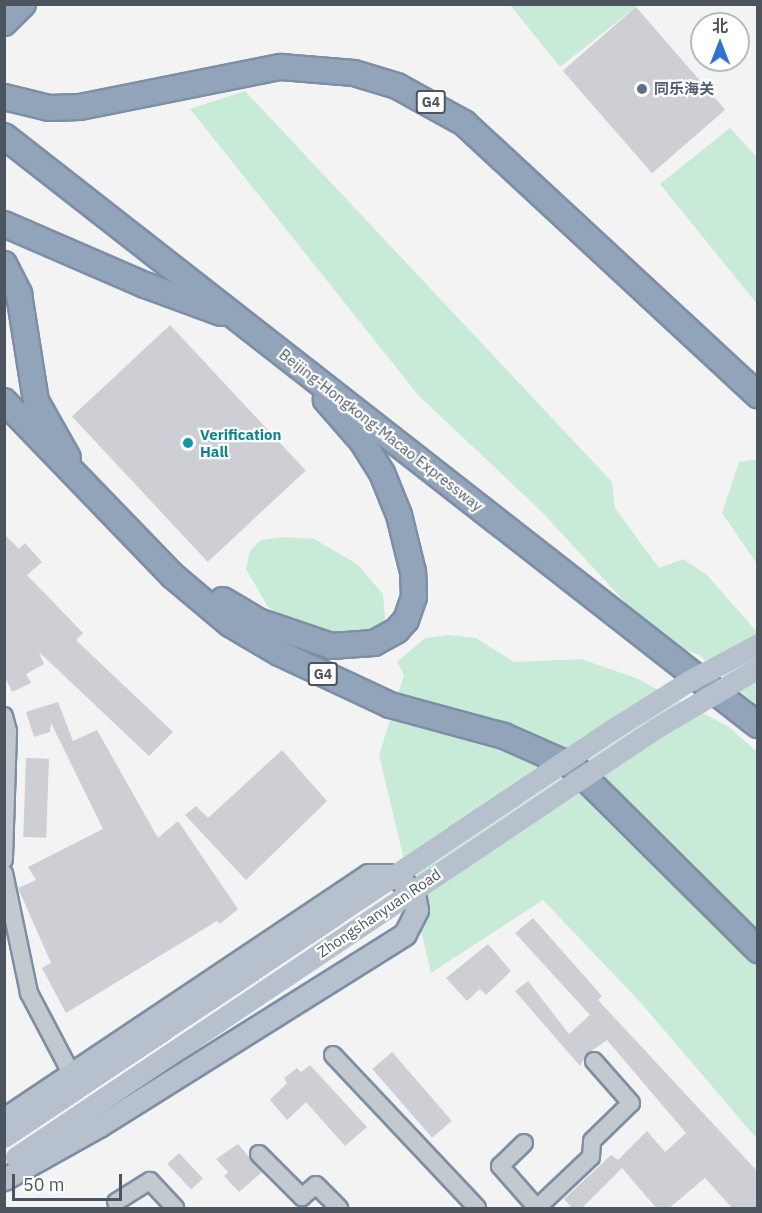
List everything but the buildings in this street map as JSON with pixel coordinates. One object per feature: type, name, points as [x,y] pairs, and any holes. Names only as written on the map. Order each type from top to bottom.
[{"type":"highway","points":[[4,23],[22,4]]},
{"type":"highway","name":"G4","points":[[4,97],[49,108],[81,107],[282,67],[354,73],[397,86],[428,100],[473,131],[758,395]]},
{"type":"highway","name":"Beijing-Hongkong-Macao Expressway","points":[[4,136],[251,326],[758,725]]},
{"type":"highway","points":[[4,224],[40,242],[251,326]]},
{"type":"highway","points":[[4,264],[19,294],[36,401],[82,484]]},
{"type":"highway","points":[[52,430],[190,572],[234,609],[287,633],[322,644],[346,647],[374,643],[398,630],[414,597],[412,564],[399,515],[382,473],[362,441],[278,348]]},
{"type":"highway","name":"G4","points":[[4,400],[82,484],[173,576],[230,624],[279,652],[390,705],[504,736],[574,767],[615,804],[683,876],[758,950]]},
{"type":"main road","name":"Zhongshanyuan Road","points":[[4,1137],[608,732],[689,681],[758,644]]},
{"type":"main road","name":"Zhongshanyuan Road","points":[[10,1161],[656,728],[758,668]]},
{"type":"main road","points":[[4,1119],[368,875],[394,874],[414,892],[417,910],[405,934],[89,1132],[4,1179]]},
{"type":"street","points":[[4,716],[8,731],[4,860]]},
{"type":"street","points":[[4,873],[29,993],[71,1074]]},
{"type":"street","points":[[333,1054],[477,1209]]},
{"type":"street","points":[[524,1143],[500,1166],[537,1208],[591,1157],[592,1141],[631,1103],[594,1061]]},
{"type":"street","points":[[259,1154],[302,1197],[316,1185],[339,1209]]},
{"type":"street","points":[[116,1202],[150,1181],[175,1209]]},
{"type":"green space","points":[[634,4],[636,7],[560,67],[510,5]]},
{"type":"green space","points":[[245,91],[612,482],[615,508],[659,568],[683,559],[707,575],[757,632],[757,706],[699,655],[660,640],[541,511],[419,396],[190,109]]},
{"type":"green space","points":[[730,128],[757,157],[757,304],[660,184]]},
{"type":"green space","points":[[758,459],[757,564],[722,513],[739,462]]},
{"type":"green space","points":[[284,537],[314,539],[357,564],[383,594],[385,618],[378,630],[347,640],[308,633],[268,607],[246,569],[250,551],[261,540]]},
{"type":"green space","points":[[449,635],[476,638],[514,662],[581,659],[636,678],[729,727],[757,752],[757,1139],[641,1003],[543,900],[431,973],[379,755],[404,675],[397,662],[425,638]]},
{"type":"place","name":"同乐海关","points":[[642,89]]},
{"type":"place","name":"Verification Hall","points":[[188,443]]}]
